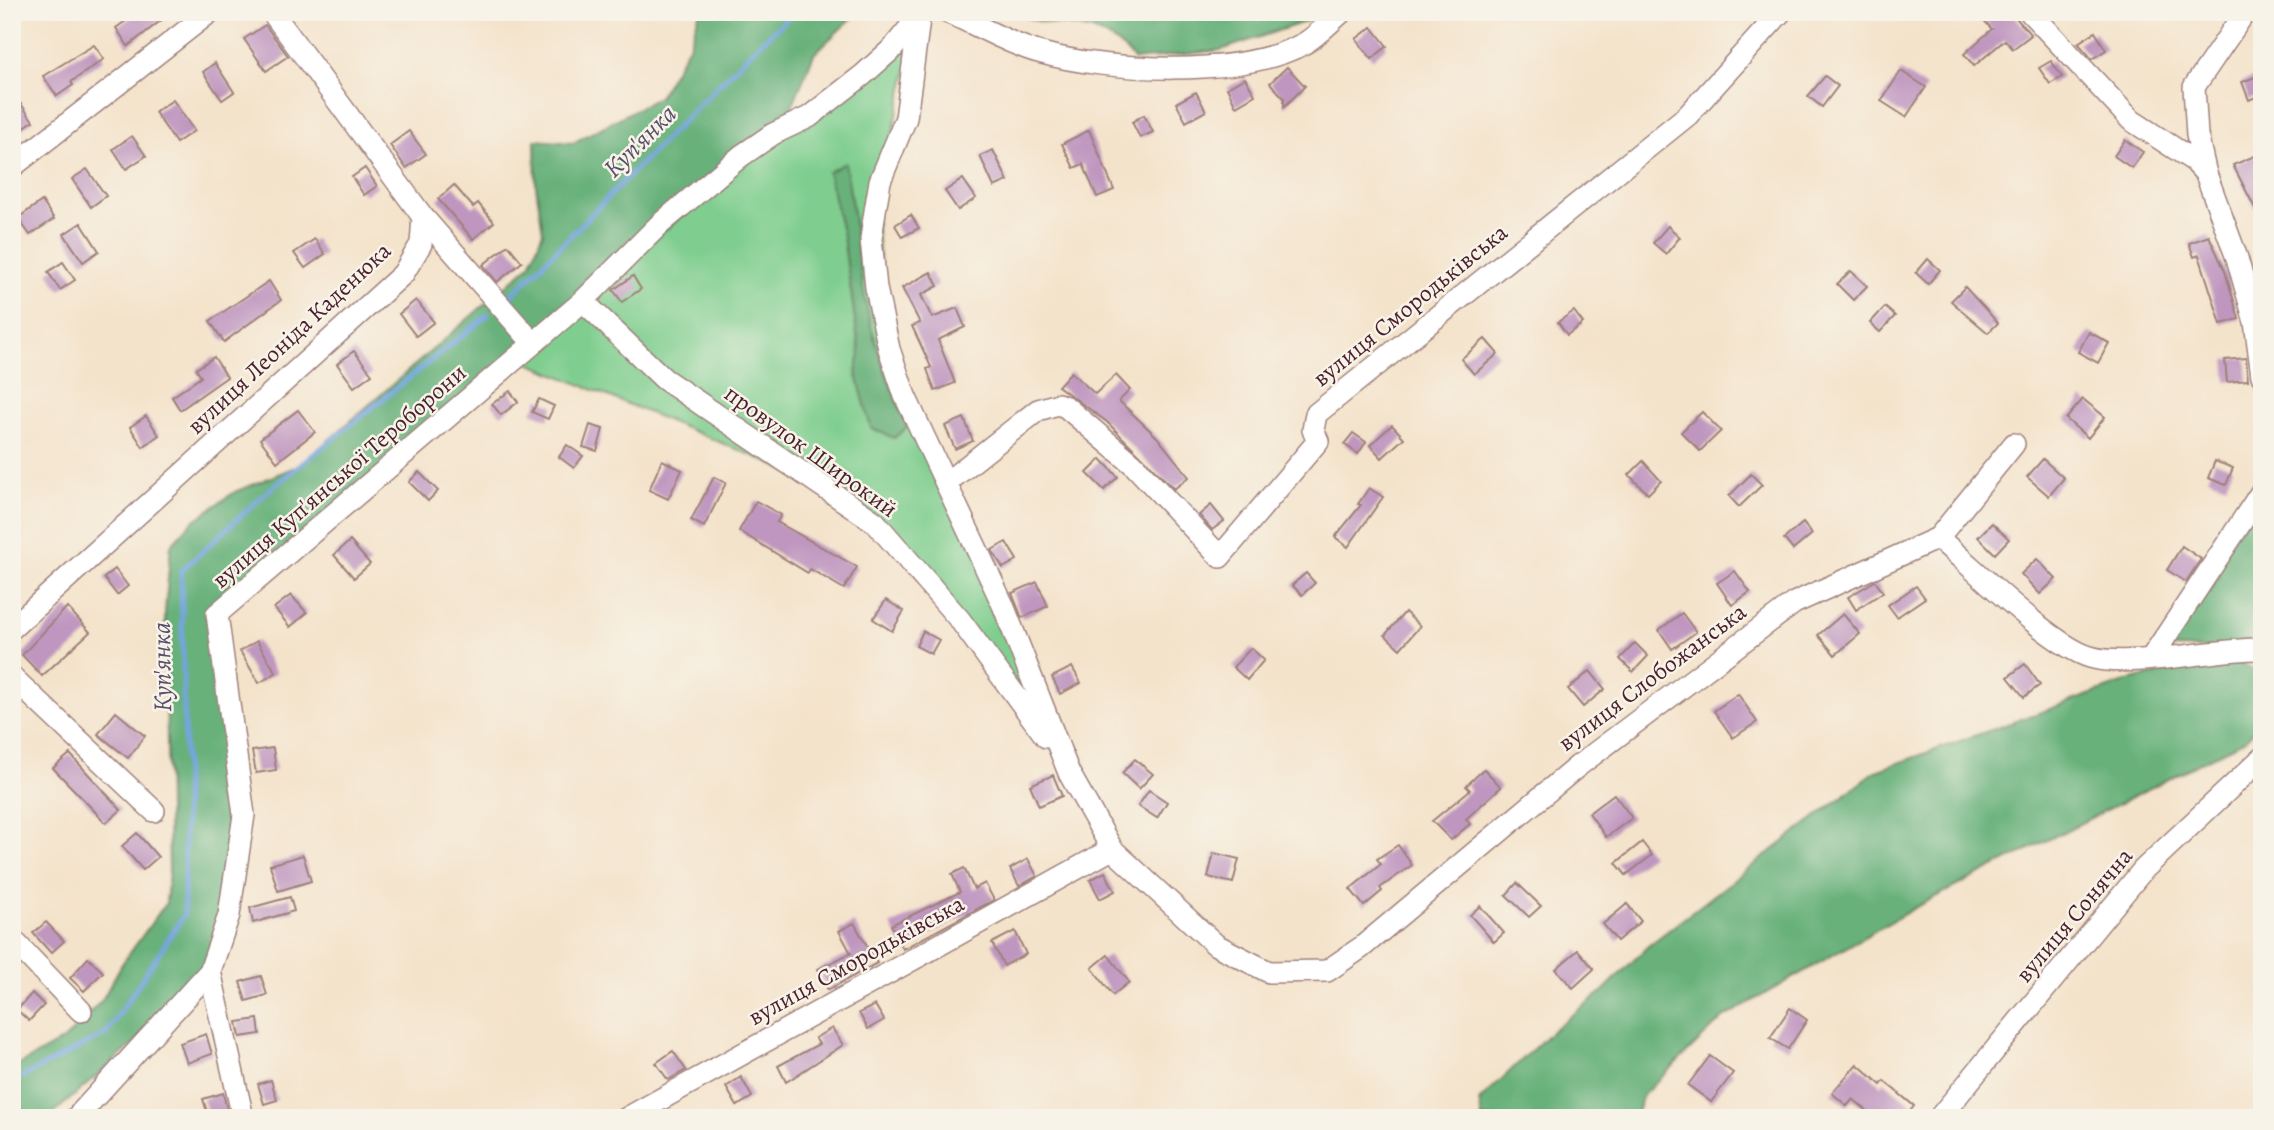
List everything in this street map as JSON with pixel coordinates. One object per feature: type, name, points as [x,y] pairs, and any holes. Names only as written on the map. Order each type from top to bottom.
[{"type":"street","points":[[12,167],[210,12]]},
{"type":"street","points":[[272,12],[422,217],[533,343]]},
{"type":"street","points":[[946,12],[1002,39],[1066,58],[1125,65],[1207,68],[1260,58],[1305,43],[1342,12]]},
{"type":"street","name":"вулиця Смородьківська","points":[[946,483],[1038,410],[1058,404],[1066,407],[1133,464],[1220,557],[1318,441],[1313,429],[1316,414],[1688,115],[1782,12]]},
{"type":"street","points":[[2030,12],[2131,120],[2194,161],[2206,174]]},
{"type":"street","points":[[2245,12],[2194,87],[2197,135],[2206,174],[2255,322],[2262,376]]},
{"type":"street","points":[[922,13],[906,118],[880,181],[871,239],[876,288],[889,349],[905,396],[1003,605],[1065,764],[1112,849]]},
{"type":"street","name":"вулиця Куп'янської Тероборони","points":[[76,1118],[210,971],[229,915],[244,815],[217,614],[583,301],[659,225],[741,156],[773,134],[809,117],[863,75],[893,48],[922,13]]},
{"type":"street","name":"вулиця Леоніда Каденюка","points":[[12,628],[403,274],[421,244],[422,217]]},
{"type":"street","name":"провулок Широкий","points":[[583,301],[664,379],[875,522],[960,620],[1065,764]]},
{"type":"street","name":"вулиця Слобожанська","points":[[1112,849],[1216,945],[1269,972],[1327,971],[1362,947],[1578,766],[1794,603],[1938,538],[2014,444]]},
{"type":"street","points":[[2151,657],[2262,491]]},
{"type":"street","points":[[1938,538],[2059,641],[2091,658],[2151,657],[2262,649]]},
{"type":"street","points":[[12,677],[154,811]]},
{"type":"street","name":"вулиця Сонячна","points":[[1939,1118],[2143,870],[2262,758]]},
{"type":"street","name":"вулиця Смородьківська","points":[[626,1118],[1112,849]]},
{"type":"street","points":[[12,939],[81,1011]]},
{"type":"street","points":[[210,971],[243,1118]]},
{"type":"green space","points":[[700,12],[858,12],[814,54],[782,130],[217,614],[240,786],[210,971],[181,1003],[48,1118],[12,1118],[12,1069],[66,1038],[102,1000],[122,964],[166,903],[169,871],[165,612],[171,545],[192,522],[235,492],[300,465],[530,265],[543,232],[536,186],[535,140],[573,143],[659,97],[689,46]]},
{"type":"green space","points":[[1015,12],[1321,12],[1310,20],[1221,50],[1135,60],[1117,43],[1095,31],[1034,20]]},
{"type":"green space","points":[[920,15],[875,211],[889,349],[1065,764],[880,529],[834,494],[763,460],[516,358],[665,220],[833,98]]},
{"type":"green space","points":[[845,163],[868,314],[880,357],[907,427],[894,438],[871,428],[856,371],[860,355],[843,236],[828,172]]},
{"type":"green space","points":[[2262,496],[2262,649],[2158,648]]},
{"type":"green space","points":[[2241,663],[2262,674],[2262,721],[2245,740],[1927,901],[1723,1018],[1643,1095],[1635,1118],[1482,1118],[1479,1101],[1554,1029],[1602,992],[1648,946],[1876,771],[2128,681],[2198,664]]},
{"type":"building","points":[[138,12],[172,12],[128,46],[116,28]]},
{"type":"building","points":[[1976,12],[2011,12],[2031,35],[2013,49],[2005,40],[1974,66],[1964,54],[1992,29]]},
{"type":"building","points":[[265,25],[288,56],[266,71],[244,39]]},
{"type":"building","points":[[1372,27],[1387,46],[1372,59],[1356,39]]},
{"type":"building","points":[[2095,32],[2106,50],[2092,59],[2078,43]]},
{"type":"building","points":[[94,45],[104,59],[71,82],[73,85],[57,96],[43,76]]},
{"type":"building","points":[[2051,61],[2062,77],[2050,84],[2039,68]]},
{"type":"building","points":[[215,63],[234,92],[222,100],[203,72]]},
{"type":"building","points":[[1287,67],[1305,86],[1284,107],[1284,98],[1270,83]]},
{"type":"building","points":[[1901,71],[1926,87],[1906,117],[1881,101]]},
{"type":"building","points":[[1825,76],[1838,86],[1822,107],[1808,96]]},
{"type":"building","points":[[2255,77],[2261,95],[2249,100],[2242,82]]},
{"type":"building","points":[[1245,78],[1255,95],[1236,106],[1227,88]]},
{"type":"building","points":[[1196,92],[1206,111],[1186,122],[1176,103]]},
{"type":"building","points":[[173,100],[194,131],[176,143],[155,112]]},
{"type":"building","points":[[21,104],[33,121],[12,136],[12,111]]},
{"type":"building","points":[[1144,115],[1153,132],[1140,138],[1132,122]]},
{"type":"building","points":[[1089,130],[1114,190],[1097,197],[1083,164],[1074,168],[1062,144]]},
{"type":"building","points":[[409,131],[426,154],[406,168],[390,145]]},
{"type":"building","points":[[132,136],[146,156],[126,169],[113,149]]},
{"type":"building","points":[[2125,140],[2143,152],[2132,168],[2114,156]]},
{"type":"building","points":[[993,150],[1008,181],[994,187],[980,156]]},
{"type":"building","points":[[2257,155],[2262,165],[2262,222],[2233,165]]},
{"type":"building","points":[[365,168],[377,186],[364,195],[352,177]]},
{"type":"building","points":[[87,169],[106,196],[91,207],[72,179]]},
{"type":"building","points":[[963,179],[976,198],[958,210],[945,191]]},
{"type":"building","points":[[454,185],[473,207],[478,203],[494,222],[473,239],[438,199]]},
{"type":"building","points":[[42,201],[54,219],[30,235],[18,218]]},
{"type":"building","points":[[911,215],[919,228],[902,237],[895,225]]},
{"type":"building","points":[[81,223],[99,251],[83,262],[64,234]]},
{"type":"building","points":[[1668,226],[1680,237],[1666,254],[1653,243]]},
{"type":"building","points":[[2209,236],[2225,271],[2239,319],[2221,324],[2199,255],[2194,257],[2189,243]]},
{"type":"building","points":[[315,239],[325,254],[305,268],[294,253]]},
{"type":"building","points":[[508,245],[522,262],[497,282],[483,265]]},
{"type":"building","points":[[1928,259],[1940,270],[1928,284],[1916,273]]},
{"type":"building","points":[[63,262],[75,280],[60,290],[48,272]]},
{"type":"building","points":[[1851,271],[1867,286],[1853,300],[1837,284]]},
{"type":"building","points":[[931,272],[938,286],[921,295],[932,318],[957,308],[965,327],[938,340],[955,383],[935,391],[927,369],[931,367],[912,326],[920,323],[902,288]]},
{"type":"building","points":[[633,276],[641,289],[622,302],[613,290]]},
{"type":"building","points":[[269,281],[281,300],[224,342],[210,321]]},
{"type":"building","points":[[1965,287],[1998,323],[1988,333],[1951,301]]},
{"type":"building","points":[[416,300],[434,322],[416,336],[399,314]]},
{"type":"building","points":[[1885,307],[1895,316],[1880,332],[1870,323]]},
{"type":"building","points":[[1574,311],[1583,323],[1567,335],[1558,322]]},
{"type":"building","points":[[2089,332],[2109,343],[2098,363],[2078,352]]},
{"type":"building","points":[[1485,339],[1498,354],[1474,374],[1461,359]]},
{"type":"building","points":[[354,351],[372,374],[354,387],[337,364]]},
{"type":"building","points":[[214,357],[227,377],[180,410],[172,397],[201,377],[196,369]]},
{"type":"building","points":[[2246,358],[2248,380],[2227,382],[2225,360]]},
{"type":"building","points":[[1071,372],[1095,394],[1116,375],[1130,390],[1119,401],[1157,437],[1189,477],[1174,489],[1107,422],[1058,386]]},
{"type":"building","points":[[510,391],[518,402],[501,415],[492,404]]},
{"type":"building","points":[[539,399],[554,406],[548,419],[532,412]]},
{"type":"building","points":[[2083,399],[2105,417],[2088,438],[2066,419]]},
{"type":"building","points":[[298,410],[315,432],[277,462],[260,439]]},
{"type":"building","points":[[1702,412],[1721,431],[1700,451],[1681,432]]},
{"type":"building","points":[[146,416],[159,435],[143,447],[130,427]]},
{"type":"building","points":[[964,418],[973,441],[955,449],[945,426]]},
{"type":"building","points":[[590,425],[603,429],[597,451],[583,447]]},
{"type":"building","points":[[1392,425],[1404,438],[1382,458],[1370,445]]},
{"type":"building","points":[[1353,433],[1366,442],[1358,454],[1344,444]]},
{"type":"building","points":[[567,445],[583,456],[574,468],[559,457]]},
{"type":"building","points":[[1101,459],[1118,477],[1104,490],[1087,473]]},
{"type":"building","points":[[2043,459],[2064,478],[2049,496],[2027,477]]},
{"type":"building","points":[[662,460],[682,470],[668,499],[649,490]]},
{"type":"building","points":[[1643,461],[1661,481],[1648,494],[1629,475]]},
{"type":"building","points":[[2215,461],[2233,468],[2226,485],[2208,478]]},
{"type":"building","points":[[419,472],[438,491],[428,501],[409,482]]},
{"type":"building","points":[[1751,474],[1762,485],[1739,507],[1729,496]]},
{"type":"building","points":[[714,477],[726,483],[704,527],[691,520]]},
{"type":"building","points":[[1369,488],[1383,497],[1348,547],[1335,537],[1361,505],[1358,504]]},
{"type":"building","points":[[756,501],[781,515],[777,522],[857,567],[844,589],[810,569],[808,573],[739,531]]},
{"type":"building","points":[[1211,505],[1224,521],[1212,530],[1199,515]]},
{"type":"building","points":[[1803,523],[1812,534],[1793,550],[1784,539]]},
{"type":"building","points":[[1992,523],[2009,539],[1995,554],[1978,537]]},
{"type":"building","points":[[350,541],[370,564],[354,578],[334,555]]},
{"type":"building","points":[[1006,542],[1017,560],[1003,568],[992,550]]},
{"type":"building","points":[[2182,546],[2201,559],[2186,582],[2167,570]]},
{"type":"building","points":[[2037,559],[2056,579],[2040,594],[2021,574]]},
{"type":"building","points":[[115,569],[128,586],[117,595],[104,578]]},
{"type":"building","points":[[1735,571],[1750,592],[1732,605],[1717,583]]},
{"type":"building","points":[[1306,573],[1315,583],[1302,595],[1292,585]]},
{"type":"building","points":[[1875,581],[1883,592],[1856,610],[1848,597]]},
{"type":"building","points":[[1037,582],[1048,606],[1022,618],[1012,593]]},
{"type":"building","points":[[1916,586],[1925,598],[1897,617],[1888,605]]},
{"type":"building","points":[[291,595],[307,613],[290,627],[274,608]]},
{"type":"building","points":[[886,600],[904,611],[892,631],[873,619]]},
{"type":"building","points":[[67,607],[90,632],[42,676],[22,655]]},
{"type":"building","points":[[1405,612],[1420,626],[1400,649],[1385,635]]},
{"type":"building","points":[[1682,613],[1696,632],[1672,649],[1659,630]]},
{"type":"building","points":[[1843,614],[1860,634],[1835,655],[1818,635]]},
{"type":"building","points":[[923,631],[939,640],[931,654],[916,646]]},
{"type":"building","points":[[257,641],[276,673],[259,683],[240,651]]},
{"type":"building","points":[[1635,643],[1648,656],[1633,672],[1620,659]]},
{"type":"building","points":[[1251,648],[1264,660],[1247,680],[1233,667]]},
{"type":"building","points":[[2025,664],[2040,685],[2024,697],[2008,677]]},
{"type":"building","points":[[1072,667],[1081,683],[1060,694],[1052,677]]},
{"type":"building","points":[[1590,671],[1605,689],[1583,707],[1568,689]]},
{"type":"building","points":[[1738,694],[1757,722],[1733,738],[1714,711]]},
{"type":"building","points":[[116,712],[145,736],[128,758],[98,734]]},
{"type":"building","points":[[273,748],[276,770],[256,773],[252,751]]},
{"type":"building","points":[[70,754],[121,810],[106,823],[53,768]]},
{"type":"building","points":[[1135,759],[1153,774],[1139,789],[1122,773]]},
{"type":"building","points":[[1484,769],[1501,787],[1466,819],[1470,824],[1451,840],[1432,821],[1470,790],[1466,786]]},
{"type":"building","points":[[1053,775],[1062,796],[1039,806],[1030,785]]},
{"type":"building","points":[[1149,790],[1167,802],[1157,818],[1138,806]]},
{"type":"building","points":[[1614,794],[1632,818],[1606,837],[1589,813]]},
{"type":"building","points":[[137,833],[158,857],[143,870],[122,846]]},
{"type":"building","points":[[1642,842],[1652,855],[1626,875],[1616,863]]},
{"type":"building","points":[[1398,845],[1412,865],[1380,888],[1382,891],[1364,906],[1350,889],[1381,864],[1377,859]]},
{"type":"building","points":[[1214,853],[1239,859],[1233,883],[1208,877]]},
{"type":"building","points":[[303,855],[311,881],[278,891],[270,865]]},
{"type":"building","points":[[1028,859],[1037,876],[1019,886],[1010,869]]},
{"type":"building","points":[[964,868],[974,889],[985,883],[994,900],[903,949],[891,925],[960,892],[952,874]]},
{"type":"building","points":[[1105,872],[1115,891],[1100,899],[1090,880]]},
{"type":"building","points":[[1517,883],[1541,906],[1529,917],[1506,895]]},
{"type":"building","points":[[290,897],[294,911],[253,923],[250,908]]},
{"type":"building","points":[[1627,904],[1641,921],[1617,941],[1603,924]]},
{"type":"building","points":[[1480,906],[1504,933],[1494,942],[1470,915]]},
{"type":"building","points":[[46,922],[64,941],[51,953],[33,933]]},
{"type":"building","points":[[854,923],[877,963],[828,990],[818,969],[851,953],[839,931]]},
{"type":"building","points":[[1015,931],[1026,954],[1004,966],[992,943]]},
{"type":"building","points":[[1578,950],[1594,969],[1573,988],[1556,969]]},
{"type":"building","points":[[1108,955],[1129,982],[1113,995],[1092,968]]},
{"type":"building","points":[[88,958],[103,972],[84,991],[70,978]]},
{"type":"building","points":[[261,976],[267,995],[246,1001],[240,982]]},
{"type":"building","points":[[32,993],[44,1005],[29,1021],[17,1010]]},
{"type":"building","points":[[875,1005],[884,1020],[868,1029],[859,1013]]},
{"type":"building","points":[[1790,1008],[1807,1020],[1788,1049],[1770,1038]]},
{"type":"building","points":[[258,1019],[260,1034],[240,1037],[237,1022]]},
{"type":"building","points":[[832,1028],[843,1045],[786,1082],[778,1066],[819,1044],[815,1038]]},
{"type":"building","points":[[206,1034],[212,1054],[187,1063],[180,1043]]},
{"type":"building","points":[[673,1051],[686,1070],[668,1080],[656,1063]]},
{"type":"building","points":[[1710,1056],[1733,1073],[1711,1102],[1688,1085]]},
{"type":"building","points":[[1857,1064],[1881,1085],[1884,1081],[1914,1106],[1905,1118],[1876,1118],[1853,1099],[1847,1106],[1832,1093]]},
{"type":"building","points":[[741,1077],[752,1097],[737,1106],[726,1087]]},
{"type":"building","points":[[271,1080],[277,1100],[264,1104],[258,1084]]},
{"type":"building","points":[[223,1093],[229,1118],[209,1118],[203,1099]]},
{"type":"waterway","name":"Куп'янка","points":[[511,296],[758,45],[795,12]]},
{"type":"waterway","name":"Куп'янка","points":[[12,1082],[106,1034],[184,915],[185,760],[181,571],[269,490],[488,315]]}]
